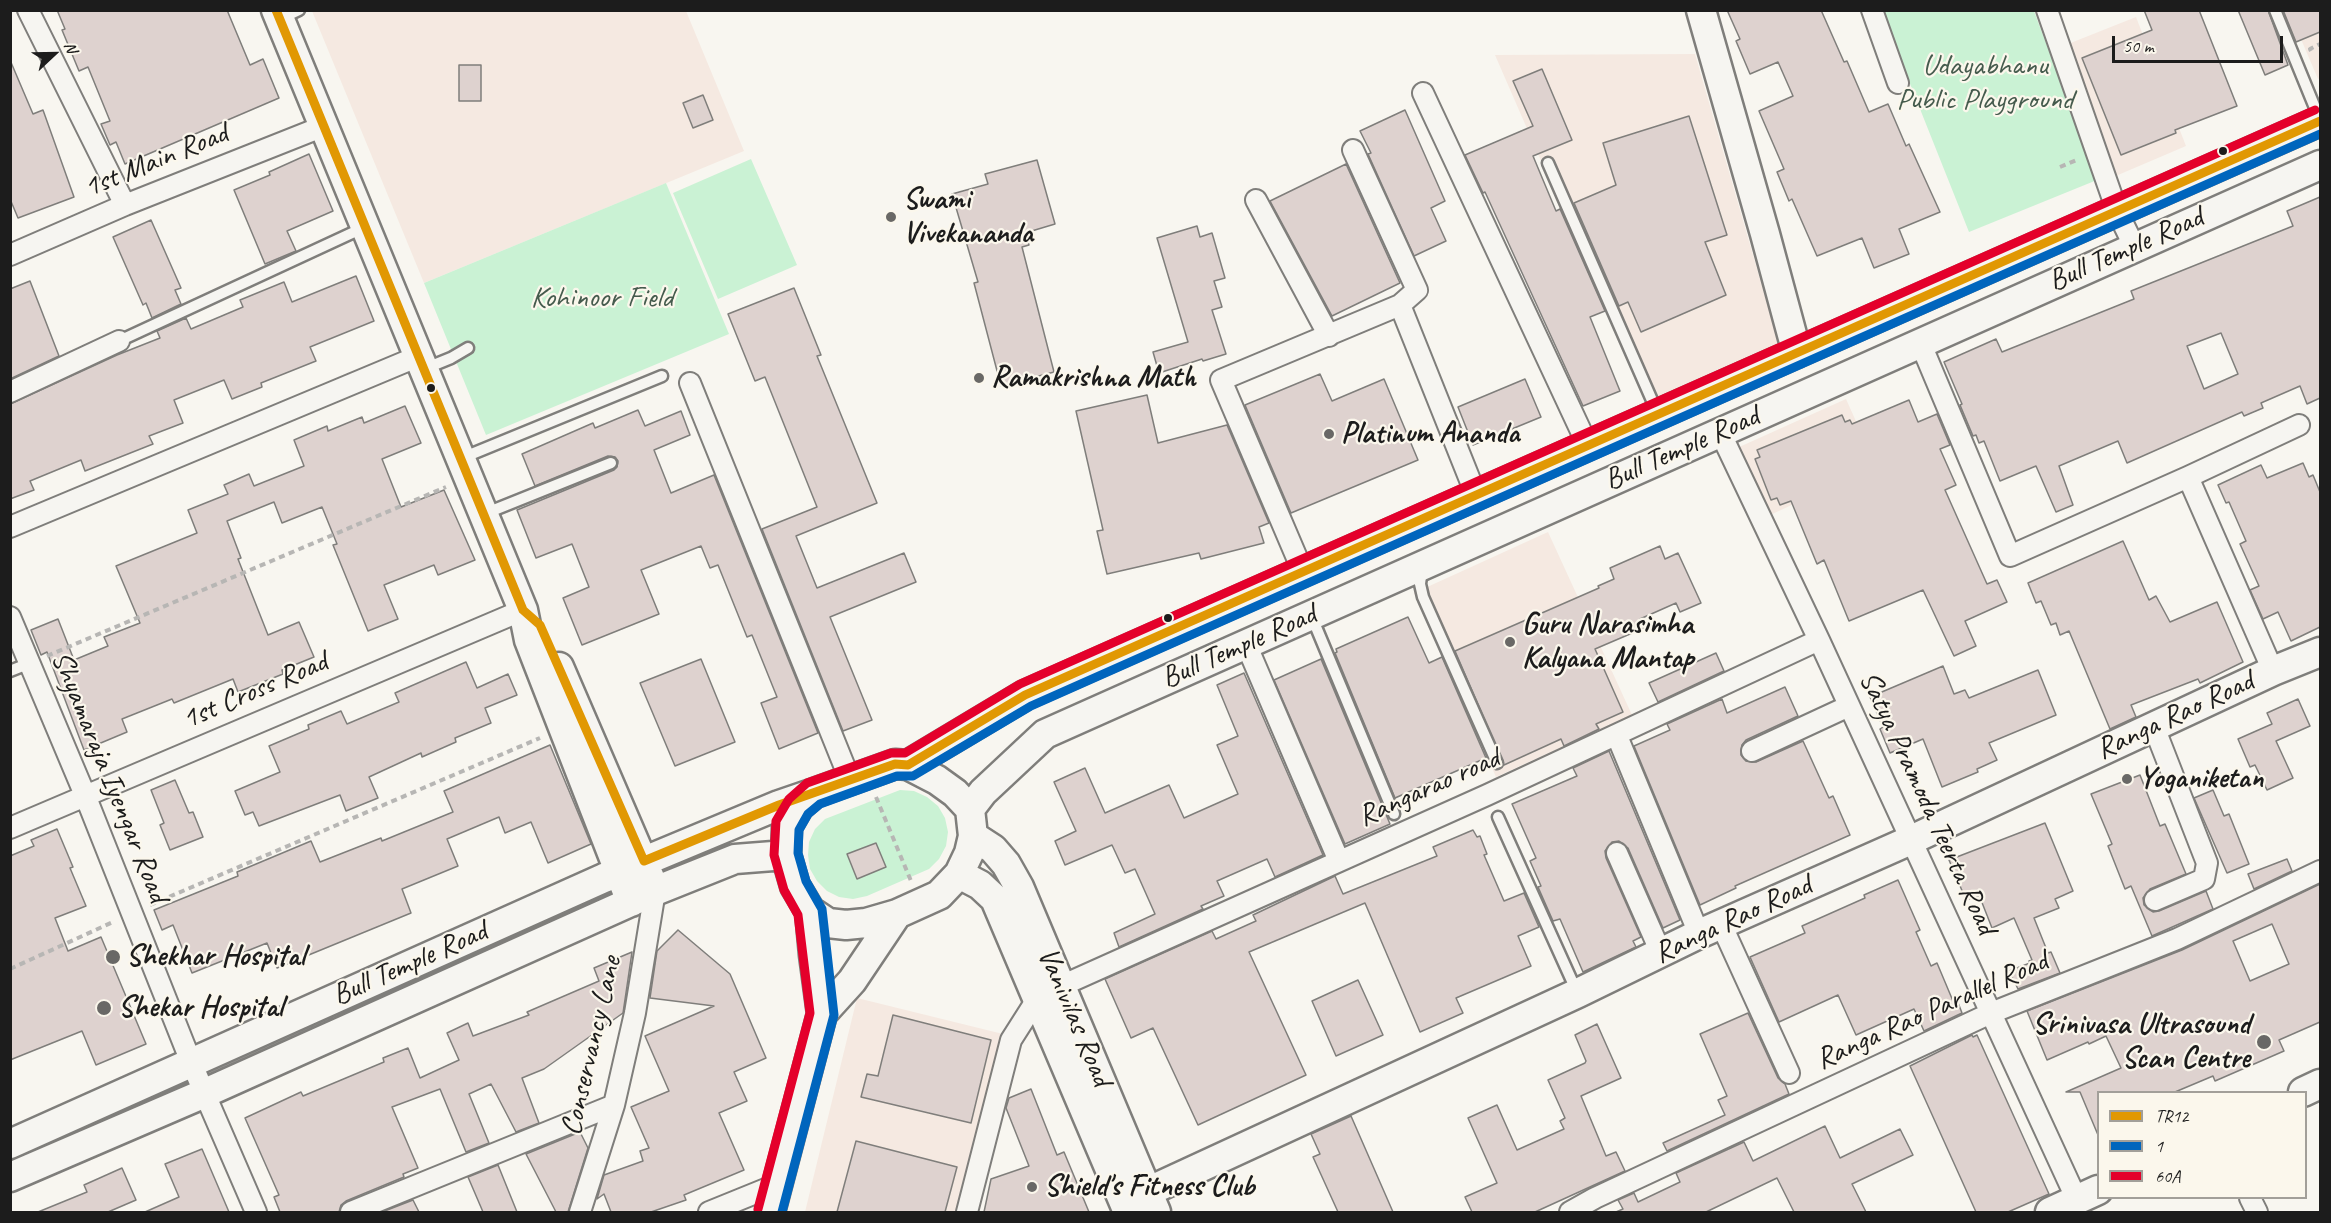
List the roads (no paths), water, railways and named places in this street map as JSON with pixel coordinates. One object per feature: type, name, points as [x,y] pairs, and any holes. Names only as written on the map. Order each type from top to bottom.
[{"type":"main road","points":[[1701,10],[1797,353]]},
{"type":"main road","points":[[285,13],[324,126],[523,610],[529,640],[563,728],[632,866]]},
{"type":"main road","name":"Bull Temple Road","points":[[908,765],[1025,695],[2320,120]]},
{"type":"main road","name":"Bull Temple Road","points":[[971,822],[983,792],[1045,734],[2134,246],[2320,165]]},
{"type":"main road","points":[[523,610],[540,625],[643,896]]},
{"type":"main road","name":"Ranga Rao Road","points":[[1152,1202],[1710,929],[1911,840],[2273,671],[2320,652]]},
{"type":"main road","points":[[896,764],[908,765],[937,780],[955,793],[971,822],[969,853],[958,874],[939,895],[897,914],[866,923],[846,925],[828,923],[810,911],[795,886],[786,855],[787,826],[799,806],[814,794],[862,787],[896,764]]},
{"type":"main road","name":"Bull Temple Road","points":[[10,1144],[632,866],[779,805],[814,794]]},
{"type":"main road","name":"Vanivilas Road","points":[[971,822],[1006,864],[1024,898],[1050,994],[1152,1202]]},
{"type":"main road","name":"Bull Temple Road","points":[[10,1177],[205,1093],[643,896],[735,859],[786,855]]},
{"type":"main road","points":[[958,874],[980,885],[995,899],[1050,994],[1128,1212]]},
{"type":"main road","points":[[770,1212],[822,1014],[810,911]]},
{"type":"main road","points":[[822,1014],[852,981],[897,914]]},
{"type":"main road","points":[[2305,1091],[2320,1084]]},
{"type":"main road","points":[[2050,1212],[2088,1195]]},
{"type":"street","points":[[28,10],[125,205]]},
{"type":"street","points":[[1872,10],[1898,83]]},
{"type":"street","points":[[2047,10],[2117,211],[2134,246]]},
{"type":"street","points":[[1423,93],[1587,444]]},
{"type":"street","name":"1st Main Road","points":[[10,255],[125,205],[324,126]]},
{"type":"street","points":[[1303,572],[1221,380],[1400,305],[1417,290],[1353,150]]},
{"type":"street","points":[[1256,200],[1329,336]]},
{"type":"street","points":[[1400,305],[1476,495]]},
{"type":"street","points":[[10,392],[119,340]]},
{"type":"street","points":[[1920,342],[2010,556],[2188,477],[2299,424]]},
{"type":"street","points":[[10,527],[421,362]]},
{"type":"street","points":[[690,383],[862,787]]},
{"type":"street","name":"Satya Pramoda Teerta Road","points":[[1720,432],[1991,1013],[2088,1195]]},
{"type":"street","points":[[2188,477],[2273,671]]},
{"type":"street","name":"1st Cross Road","points":[[10,828],[523,610]]},
{"type":"street","name":"Shyamaraja Iyengar Road","points":[[10,617],[85,795],[191,1062],[256,1212]]},
{"type":"street","name":"Rangarao road","points":[[1050,994],[1617,736],[1819,640]]},
{"type":"street","points":[[1246,644],[1339,861]]},
{"type":"street","points":[[1752,751],[1849,706]]},
{"type":"street","points":[[2154,727],[2207,863],[2204,879],[2155,900]]},
{"type":"street","points":[[1617,736],[1710,929],[1789,1073]]},
{"type":"street","points":[[1617,853],[1661,953]]},
{"type":"street","name":"Ranga Rao Parallel Road","points":[[1570,1212],[1991,1013],[2177,939],[2320,871]]},
{"type":"street","name":"Conservancy Lane","points":[[580,1212],[614,1105],[635,1013],[643,896]]},
{"type":"street","points":[[967,1212],[1011,1040],[1032,1007],[1050,994]]},
{"type":"street","points":[[351,1212],[614,1105]]},
{"type":"street","points":[[709,1212],[778,1184]]},
{"type":"lane","points":[[2275,10],[2320,120]]},
{"type":"lane","points":[[1548,163],[1659,414]]},
{"type":"lane","points":[[119,340],[365,227]]},
{"type":"lane","points":[[421,362],[451,358],[468,348]]},
{"type":"lane","points":[[465,468],[662,376]]},
{"type":"lane","points":[[483,514],[611,462]]},
{"type":"lane","points":[[1422,565],[1420,584],[1423,597],[1497,763]]},
{"type":"lane","points":[[1311,615],[1394,814]]},
{"type":"lane","points":[[10,671],[30,663]]},
{"type":"lane","points":[[1498,817],[1578,993]]},
{"type":"place","name":"Swami Vivekananda","points":[[891,217]]},
{"type":"place","name":"Ramakrishna Math","points":[[979,378]]},
{"type":"place","name":"Platinum Ananda","points":[[1329,434]]},
{"type":"place","name":"Guru Narasimha Kalyana Mantap","points":[[1510,642]]},
{"type":"place","name":"Yoganiketan","points":[[2127,779]]},
{"type":"place","name":"Shekhar Hospital","points":[[113,957]]},
{"type":"place","name":"Shekar Hospital","points":[[104,1008]]},
{"type":"place","name":"Srinivasa Ultrasound Scan Centre","points":[[2264,1042]]},
{"type":"place","name":"Shield's Fitness Club","points":[[1032,1187]]},
{"type":"park label","name":"Udayabhanu Public Playground","points":[[1985,83]]},
{"type":"park label","name":"Kohinoor Field","points":[[602,298]]}]
